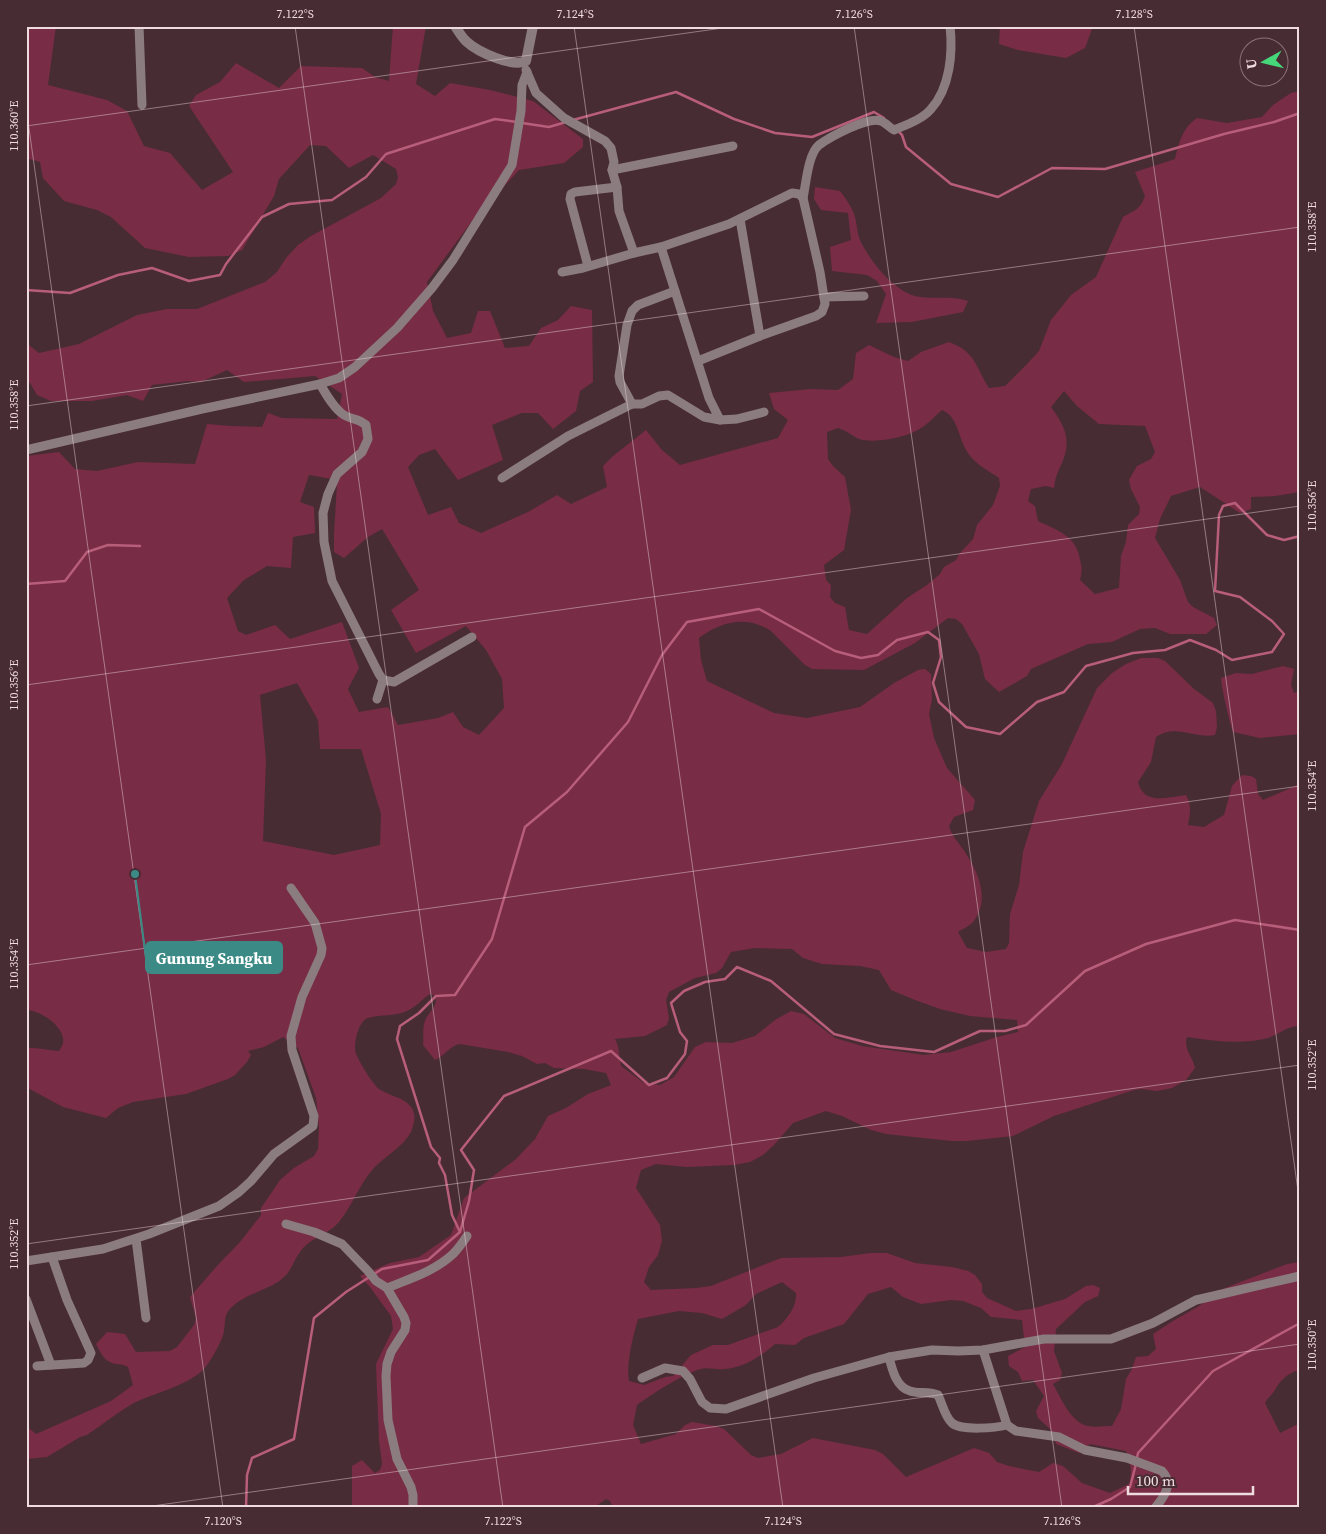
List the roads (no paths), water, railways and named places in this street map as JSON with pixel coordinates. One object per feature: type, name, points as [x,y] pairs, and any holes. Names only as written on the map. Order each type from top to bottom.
[{"type":"street","points":[[139,26],[142,105]]},
{"type":"street","points":[[455,26],[467,43],[488,55],[524,68],[536,93],[564,118],[608,144],[613,153],[612,170],[617,187],[619,211],[634,253]]},
{"type":"street","points":[[26,450],[320,384],[339,378],[365,359],[432,288],[512,165],[519,127],[524,68],[528,56],[532,26]]},
{"type":"street","points":[[698,361],[816,316],[822,312],[825,304],[824,297],[803,198],[810,160],[815,148],[853,127],[875,120],[884,122],[896,129],[924,115],[937,101],[948,71],[951,50],[950,26]]},
{"type":"street","points":[[612,170],[733,146]]},
{"type":"street","points":[[588,266],[570,199],[571,194],[617,187]]},
{"type":"street","points":[[562,272],[661,247],[740,219],[792,193],[799,194],[803,198]]},
{"type":"street","points":[[740,219],[760,336]]},
{"type":"street","points":[[661,247],[709,398],[720,420]]},
{"type":"street","points":[[632,404],[620,382],[619,376],[629,318],[638,305],[675,291]]},
{"type":"street","points":[[824,297],[864,296]]},
{"type":"street","points":[[320,384],[328,398],[344,415],[360,420],[366,425],[368,439],[362,452],[337,474],[328,494],[323,513],[324,542],[332,581],[379,674],[383,680],[394,682],[472,637]]},
{"type":"street","points":[[502,478],[568,436],[632,404],[642,404],[659,396],[668,395],[704,417],[720,420],[738,419],[764,412]]},
{"type":"street","points":[[377,699],[383,680]]},
{"type":"street","points":[[26,1261],[103,1249],[136,1239],[219,1206],[228,1201],[251,1181],[274,1154],[312,1128],[314,1116],[292,1050],[291,1036],[302,997],[322,948],[315,923],[291,888]]},
{"type":"street","points":[[286,1224],[314,1232],[342,1244],[376,1281],[387,1288],[406,1323],[405,1330],[391,1352],[386,1376],[388,1420],[397,1458],[411,1487],[413,1508]]},
{"type":"street","points":[[387,1288],[423,1274],[435,1267],[452,1254],[468,1236]]},
{"type":"street","points":[[136,1239],[146,1318]]},
{"type":"street","points":[[37,1366],[84,1363],[88,1360],[91,1353],[67,1300],[52,1257]]},
{"type":"street","points":[[642,1378],[665,1368],[683,1371],[690,1379],[702,1402],[710,1408],[726,1409],[814,1378],[889,1357],[932,1350],[983,1350],[1044,1339],[1111,1339],[1153,1323],[1196,1300],[1300,1276]]},
{"type":"street","points":[[26,1299],[51,1365]]},
{"type":"street","points":[[983,1350],[1007,1425],[1016,1431],[1059,1437],[1085,1450],[1126,1458],[1162,1472],[1166,1475],[1168,1487],[1155,1508]]},
{"type":"street","points":[[889,1357],[893,1374],[904,1388],[910,1391],[930,1392],[938,1395],[952,1423],[960,1428],[998,1428],[1007,1425]]},
{"type":"waterway","points":[[573,120],[676,92],[734,119],[775,133],[812,137],[874,112],[884,118]]},
{"type":"waterway","points":[[897,130],[902,135],[906,147],[951,184],[998,197],[1052,168],[1105,169],[1300,113]]},
{"type":"waterway","points":[[26,290],[70,293],[118,275],[152,268],[189,281],[220,275],[226,264],[262,217],[289,204],[332,200],[366,177],[386,154],[495,119],[517,122]]},
{"type":"waterway","points":[[522,123],[549,127],[566,122]]},
{"type":"waterway","points":[[460,1232],[452,1215],[445,1175],[439,1163],[440,1158],[431,1147],[397,1039],[400,1026],[419,1013],[436,996],[455,995],[492,939],[525,827],[567,792],[628,722],[662,655],[687,622],[759,609],[835,651],[861,658],[878,655],[897,640],[928,632],[939,640],[941,657],[933,683],[939,702],[966,727],[1000,734],[1037,702],[1064,692],[1086,666],[1133,653],[1165,650],[1190,640],[1216,650],[1232,660],[1272,652],[1284,634],[1272,621],[1240,597],[1215,591],[1219,515],[1223,506],[1235,503],[1267,535],[1284,540],[1300,536]]},
{"type":"waterway","points":[[26,584],[65,581],[87,552],[108,545],[140,546]]},
{"type":"waterway","points":[[246,1508],[247,1475],[252,1458],[294,1439],[314,1318],[346,1292],[382,1269],[428,1260],[460,1232],[469,1201],[474,1170],[461,1150],[504,1096],[611,1051],[649,1085],[667,1078],[685,1054],[687,1041],[680,1032],[671,1003],[684,991],[705,982],[725,979],[737,967],[771,981],[834,1034],[880,1046],[934,1052],[980,1031],[1005,1031],[1026,1025],[1085,971],[1146,944],[1235,920],[1300,930]]},
{"type":"waterway","points":[[1137,1458],[1138,1453],[1213,1371],[1300,1323]]},
{"type":"waterway","points":[[1091,1508],[1111,1499],[1130,1487],[1136,1464]]},
{"type":"place","name":"Gunung Sangku","points":[[135,874]]}]
